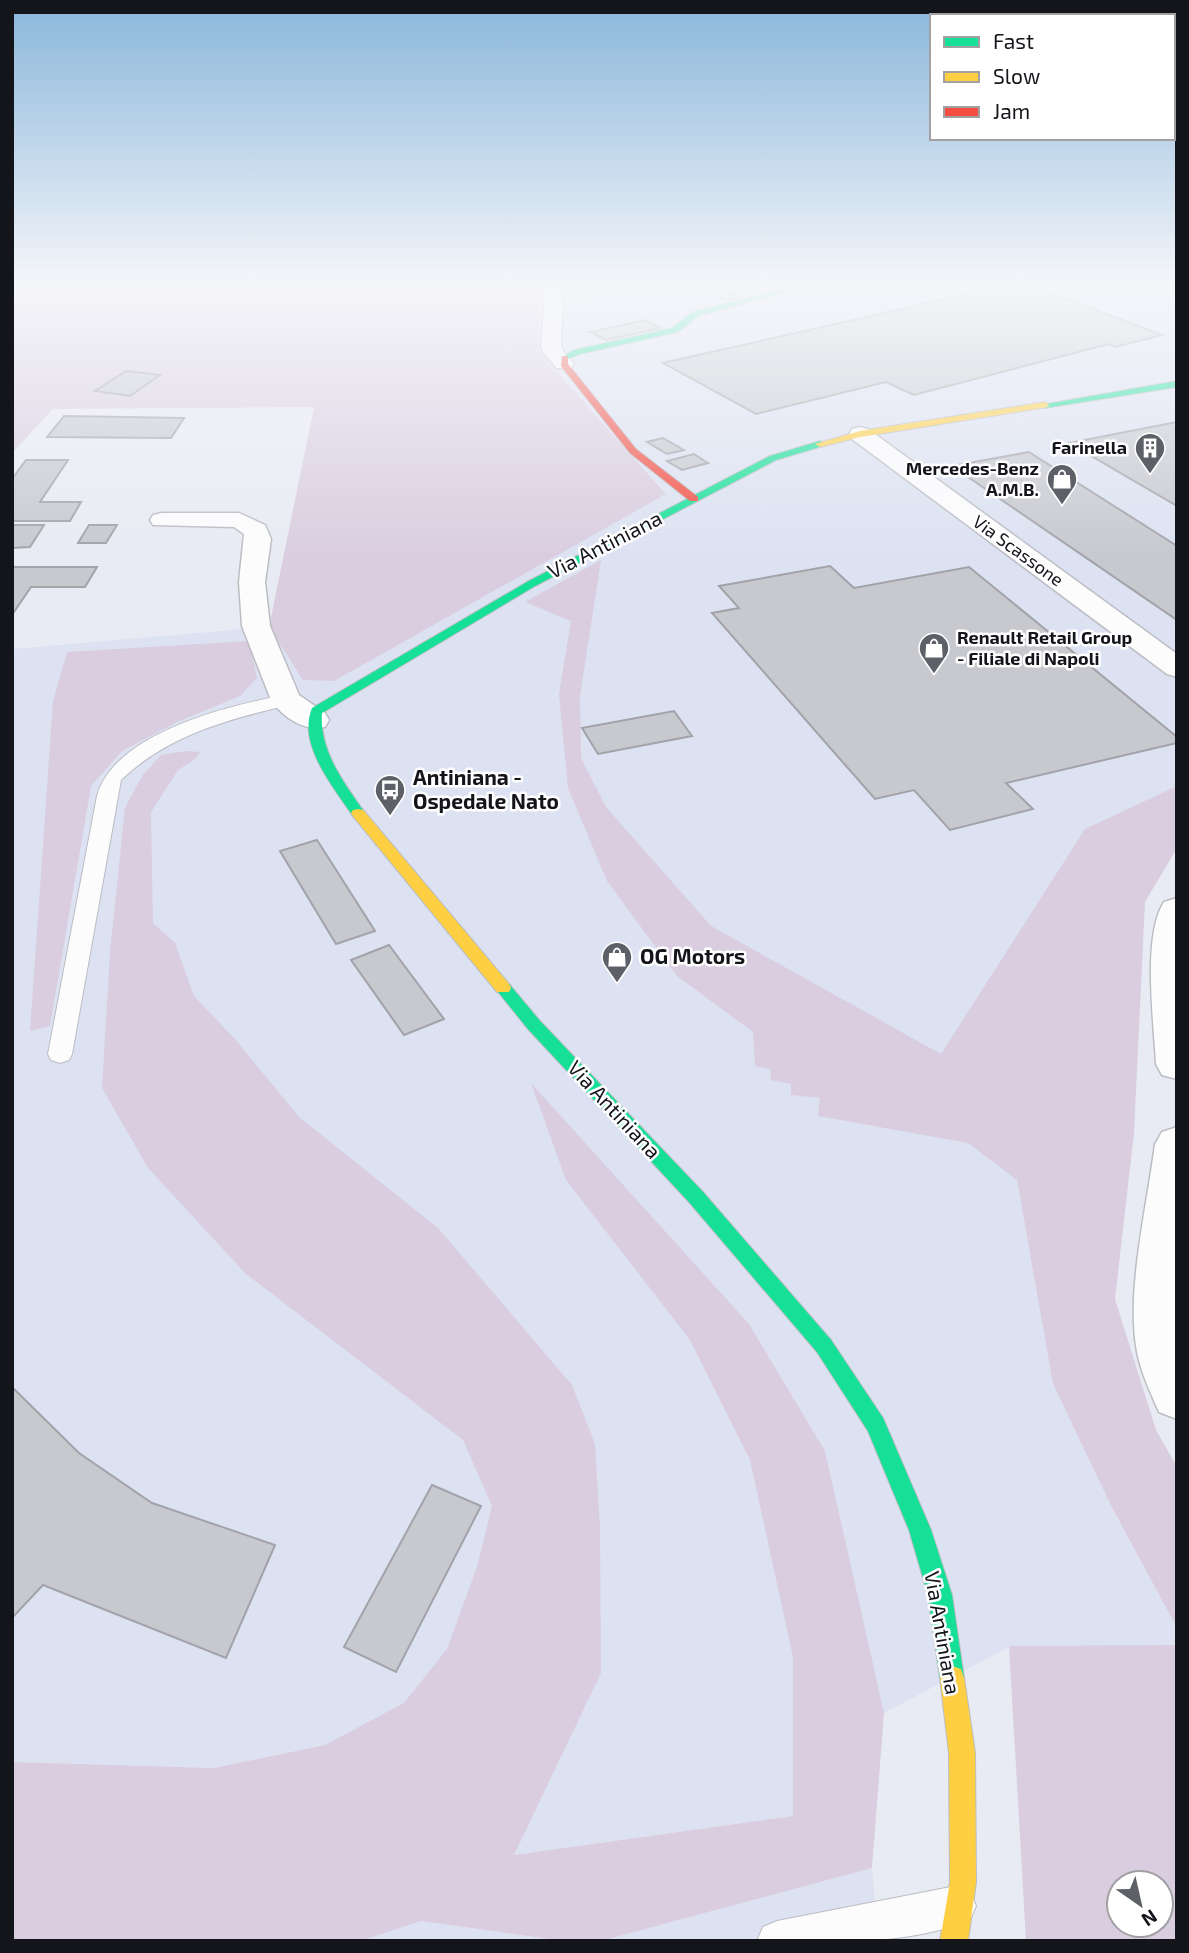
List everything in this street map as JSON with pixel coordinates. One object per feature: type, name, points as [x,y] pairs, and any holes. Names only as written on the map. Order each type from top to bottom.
[{"type":"street","name":"Via Antiniana","points":[[572,374],[633,451],[694,499]]},
{"type":"street","name":"Via Antiniana","points":[[956,1923],[963,1882],[962,1754],[940,1595],[920,1530],[876,1425],[824,1346],[696,1197],[534,1025],[365,822],[327,767],[314,720],[316,710],[325,704],[510,596],[773,458],[809,445],[860,434],[1177,384]]},
{"type":"street","name":"Via Scassone","points":[[860,434],[1177,668]]},
{"type":"street","points":[[162,520],[239,520],[256,530],[258,539],[252,582],[257,626],[286,700],[314,720]]},
{"type":"street","points":[[1177,910],[1172,931],[1171,976],[1177,1064]]},
{"type":"street","points":[[1177,1144],[1157,1305],[1161,1349],[1177,1396]]},
{"type":"lane","points":[[60,1054],[107,796],[113,778],[149,749],[178,734],[260,704],[286,700]]},
{"type":"lane","points":[[777,1941],[956,1923]]},
{"type":"shaded area","points":[[12,374],[559,374],[666,494],[334,681],[303,680],[269,627],[314,407],[53,409],[12,453]]},
{"type":"shaded area","points":[[559,374],[1177,374],[1177,849],[1085,829],[1017,1180],[1053,1384],[1111,1507],[1177,1628],[1177,1645],[1009,1647],[884,1713],[793,1816],[514,1855],[325,1745],[214,1768],[12,1762],[12,649],[269,627],[666,494]]},
{"type":"shaded area","points":[[601,560],[580,696],[581,758],[606,807],[711,926],[941,1054],[1085,829],[1177,786],[1177,848],[1145,902],[1134,1133],[1115,1299],[1156,1430],[1177,1467],[1177,1628],[1111,1506],[1053,1384],[1017,1180],[968,1143],[818,1116],[820,1098],[791,1095],[791,1084],[771,1080],[770,1069],[755,1066],[753,1032],[677,976],[607,881],[568,788],[559,694],[571,621],[525,602]]},
{"type":"shaded area","points":[[249,641],[257,678],[240,696],[177,722],[122,751],[91,786],[50,1026],[30,1031],[53,701],[67,652]]},
{"type":"shaded area","points":[[200,752],[194,760],[178,770],[151,812],[153,923],[175,943],[194,996],[235,1039],[299,1117],[438,1228],[572,1385],[595,1444],[600,1527],[601,1673],[514,1855],[793,1816],[793,1657],[750,1460],[690,1340],[566,1180],[531,1083],[749,1324],[825,1451],[884,1713],[872,1868],[601,1941],[564,1941],[421,1921],[361,1941],[12,1941],[12,1762],[214,1768],[325,1745],[404,1703],[447,1649],[477,1567],[492,1506],[463,1440],[246,1274],[148,1168],[102,1088],[110,952],[125,808],[142,776],[161,755]]},
{"type":"shaded area","points":[[1177,1645],[1177,1941],[1026,1941],[1009,1646]]},
{"type":"shaded area","points":[[872,1868],[878,1941],[601,1941]]},
{"type":"shaded area","points":[[421,1921],[564,1941],[361,1941]]},
{"type":"building","points":[[121,374],[160,375],[130,396],[95,391]]},
{"type":"building","points":[[683,374],[994,374],[914,395],[886,382],[756,414]]},
{"type":"building","points":[[64,416],[184,418],[171,438],[47,437]]},
{"type":"building","name":"Farinella","points":[[1177,422],[1177,506],[1069,443]]},
{"type":"building","points":[[663,438],[684,450],[667,454],[647,442]]},
{"type":"building","name":"Mercedes-Benz A.M.B.","points":[[1029,452],[1177,546],[1177,620],[952,466]]},
{"type":"building","points":[[694,454],[708,463],[682,470],[667,461]]},
{"type":"building","points":[[26,460],[68,460],[40,502],[81,502],[70,521],[12,521],[12,479]]},
{"type":"building","points":[[12,525],[44,525],[30,547],[12,548]]},
{"type":"building","points":[[89,525],[117,525],[106,543],[78,543]]},
{"type":"building","name":"Renault Retail Group - Filiale di Napoli","points":[[830,566],[854,588],[969,567],[1177,737],[1177,743],[1006,783],[1033,809],[950,830],[914,790],[875,799],[712,613],[739,608],[719,586]]},
{"type":"building","points":[[12,567],[97,567],[85,587],[31,587],[12,615]]},
{"type":"building","points":[[674,711],[692,736],[598,754],[582,728]]},
{"type":"building","points":[[317,840],[375,931],[336,944],[280,851]]},
{"type":"building","points":[[389,945],[444,1019],[404,1035],[351,960]]},
{"type":"building","points":[[12,1387],[79,1453],[152,1503],[275,1545],[226,1658],[43,1585],[12,1618]]},
{"type":"building","points":[[432,1485],[481,1506],[396,1672],[344,1647]]},
{"type":"traffic: fast","points":[[1045,405],[1177,384]]},
{"type":"traffic: fast","points":[[358,813],[321,751],[315,724],[316,711],[531,584],[773,458],[820,444]]},
{"type":"traffic: fast","points":[[503,988],[534,1025],[696,1197],[824,1346],[876,1425],[920,1530],[940,1595],[952,1678]]},
{"type":"traffic: slow","points":[[820,444],[860,434],[1045,405]]},
{"type":"traffic: slow","points":[[358,813],[503,988]]},
{"type":"traffic: slow","points":[[952,1678],[962,1753],[963,1882],[954,1941]]},
{"type":"traffic: jam","points":[[572,374],[633,451],[694,499]]},
{"type":"place","name":"Farinella","points":[[1150,475]]},
{"type":"place","name":"Mercedes-Benz A.M.B.","points":[[1062,506]]},
{"type":"place","name":"Renault Retail Group - Filiale di Napoli","points":[[934,675]]},
{"type":"place","name":"Antiniana - Ospedale Nato","points":[[390,817]]},
{"type":"place","name":"OG Motors","points":[[617,984]]}]
